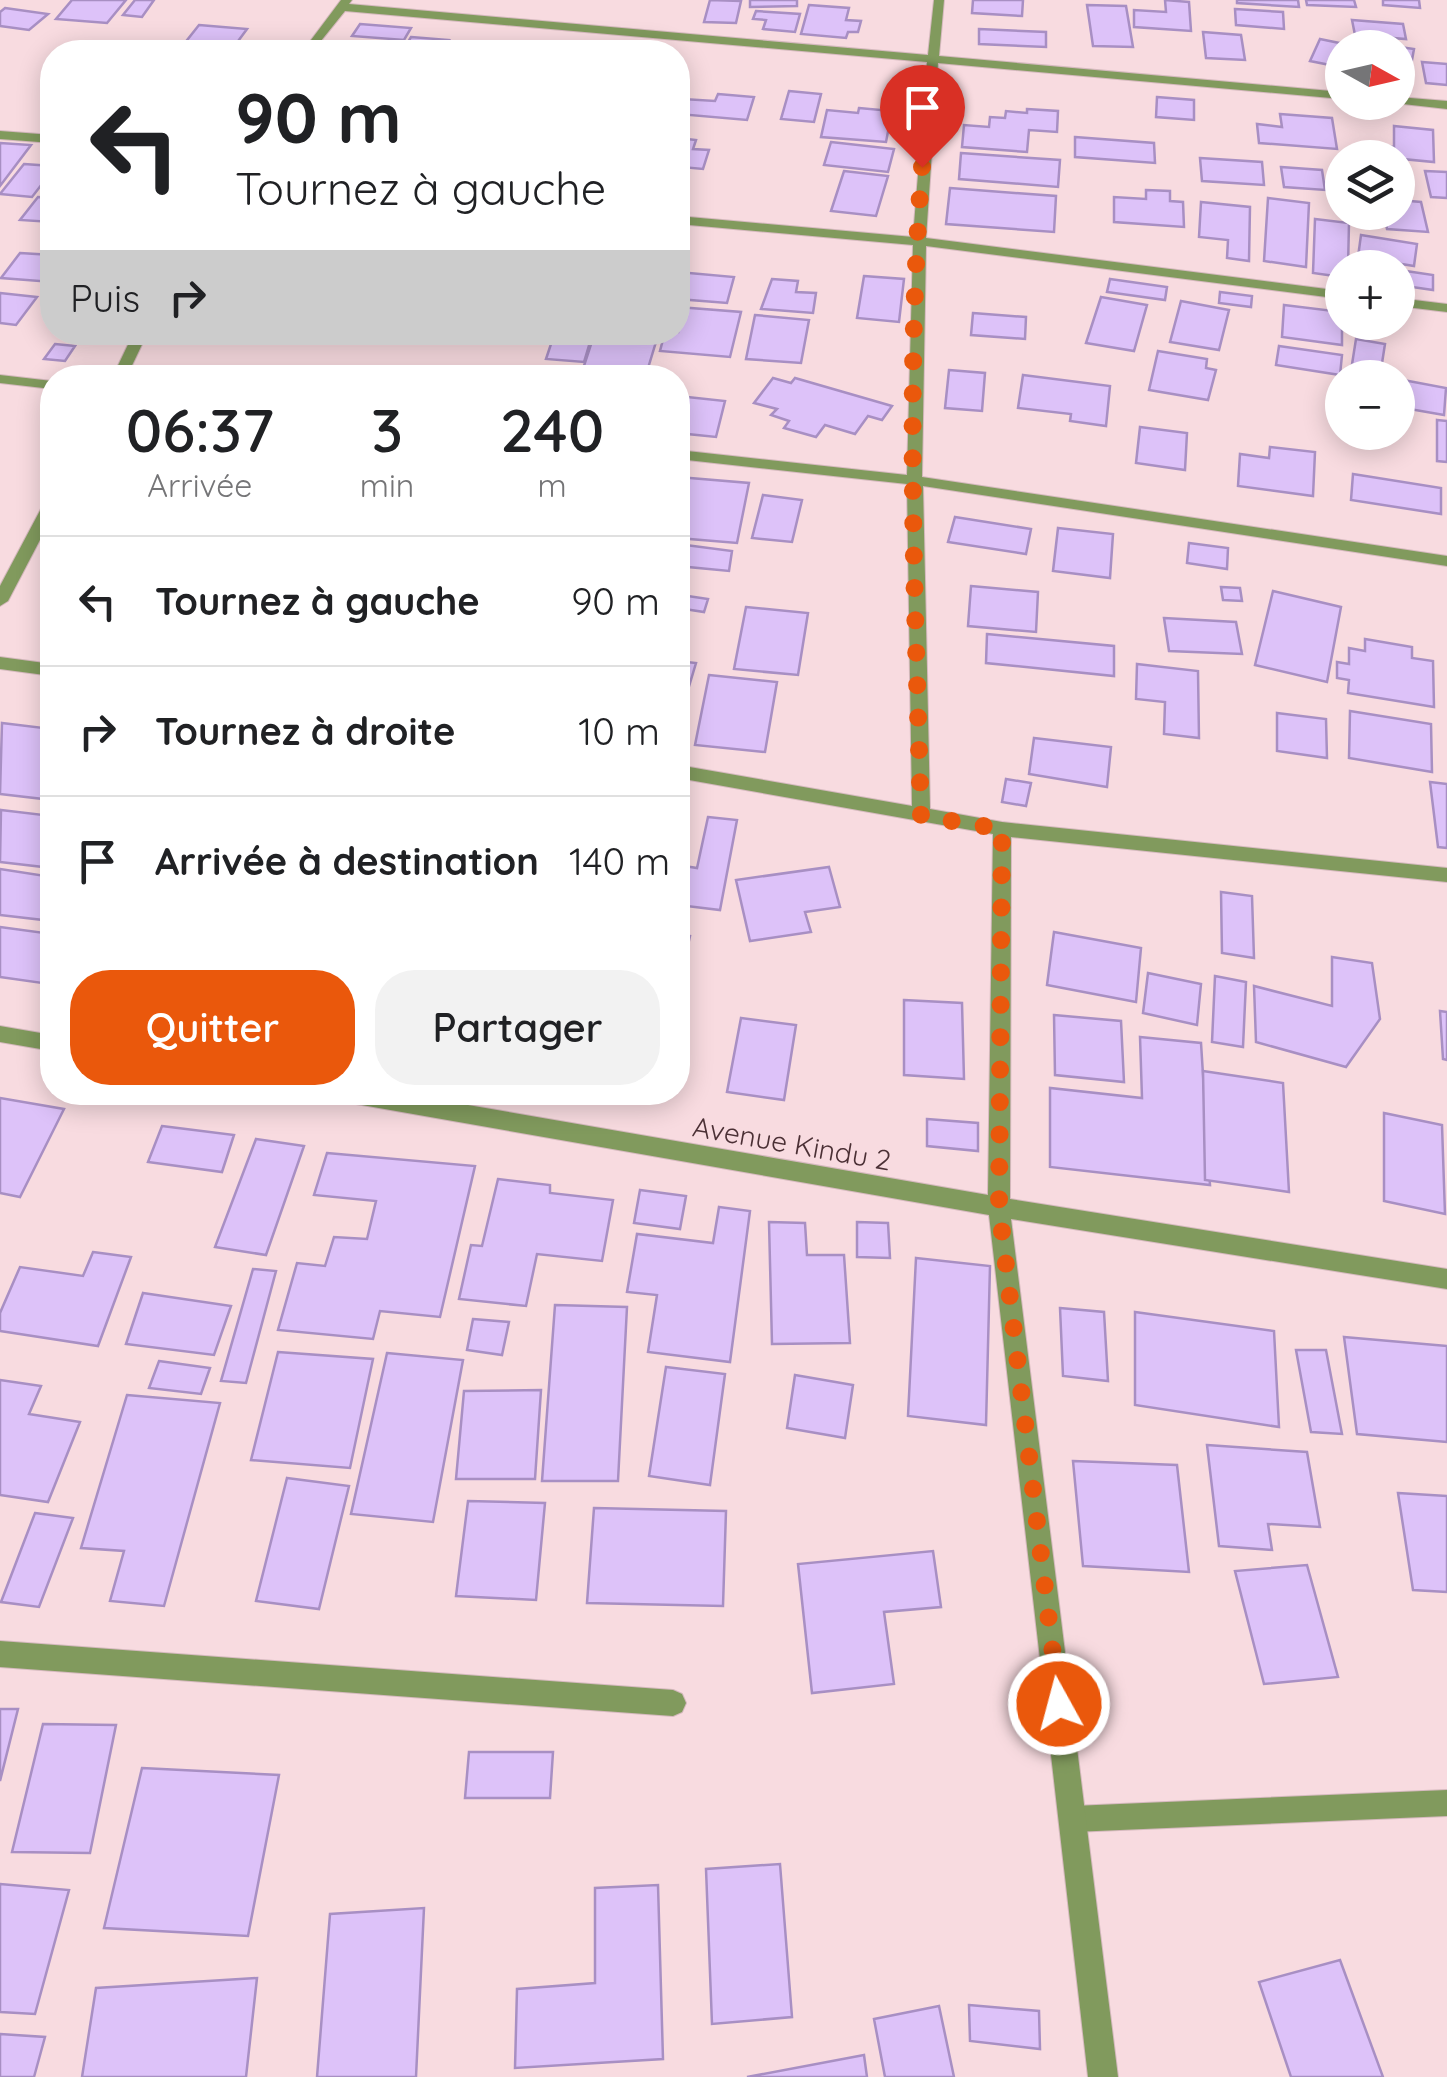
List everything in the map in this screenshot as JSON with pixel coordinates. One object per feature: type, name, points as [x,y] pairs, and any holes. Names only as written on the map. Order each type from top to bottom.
[{"type":"street","points":[[921,816],[913,480],[916,240],[939,0]]},
{"type":"street","points":[[316,40],[344,4],[1325,94]]},
{"type":"street","points":[[1415,103],[1447,106]]},
{"type":"street","points":[[0,135],[40,137]]},
{"type":"street","points":[[690,221],[916,240],[1325,292]]},
{"type":"street","points":[[1415,304],[1447,308]]},
{"type":"street","points":[[0,378],[40,384]]},
{"type":"street","points":[[690,455],[913,480],[1447,561]]},
{"type":"street","points":[[0,601],[40,526]]},
{"type":"street","points":[[0,663],[40,668]]},
{"type":"street","points":[[690,774],[1002,829],[1447,875]]},
{"type":"street","points":[[1002,829],[999,1207],[1103,2077]]},
{"type":"street","points":[[0,1034],[40,1041]]},
{"type":"street","name":"Avenue Kindu 2","points":[[414,1105],[999,1207],[1447,1279]]},
{"type":"street","points":[[0,1654],[672,1703]]},
{"type":"street","points":[[1073,1819],[1447,1803]]},
{"type":"building","points":[[72,0],[126,0],[107,23],[56,19]]},
{"type":"building","points":[[135,0],[154,0],[142,17],[123,15]]},
{"type":"building","points":[[710,0],[741,1],[736,23],[704,22]]},
{"type":"building","points":[[750,0],[797,0],[797,6],[750,7]]},
{"type":"building","points":[[973,0],[1023,0],[1022,16],[972,13]]},
{"type":"building","points":[[1165,0],[1189,2],[1191,31],[1134,27],[1134,10],[1166,12]]},
{"type":"building","points":[[1298,0],[1299,7],[1237,3]]},
{"type":"building","points":[[1306,0],[1354,0],[1356,7],[1307,5]]},
{"type":"building","points":[[1383,0],[1419,0],[1420,8],[1383,5]]},
{"type":"building","points":[[809,5],[849,8],[846,20],[861,21],[858,32],[848,32],[846,38],[801,34]]},
{"type":"building","points":[[1087,5],[1126,6],[1133,47],[1093,46]]},
{"type":"building","points":[[5,8],[48,14],[29,30],[0,26],[0,12]]},
{"type":"building","points":[[1235,9],[1283,12],[1284,29],[1236,25]]},
{"type":"building","points":[[756,11],[800,14],[795,32],[763,29],[766,20],[753,19]]},
{"type":"building","points":[[1352,20],[1403,24],[1404,30],[1354,30]]},
{"type":"building","points":[[360,24],[411,28],[404,40],[352,36]]},
{"type":"building","points":[[199,25],[247,29],[239,40],[187,40]]},
{"type":"building","points":[[979,29],[1046,32],[1046,47],[979,44]]},
{"type":"building","points":[[1203,32],[1241,35],[1245,60],[1206,58]]},
{"type":"building","points":[[1320,39],[1325,40],[1325,64],[1310,61]]},
{"type":"building","points":[[1422,62],[1447,64],[1447,85],[1426,83]]},
{"type":"building","points":[[789,91],[821,94],[814,122],[781,119]]},
{"type":"building","points":[[718,94],[754,97],[747,120],[690,115],[690,99],[715,101]]},
{"type":"building","points":[[1157,97],[1194,100],[1194,120],[1156,117]]},
{"type":"building","points":[[859,108],[892,111],[886,142],[821,137],[827,110],[858,113]]},
{"type":"building","points":[[1027,109],[1058,111],[1057,132],[1029,130],[1027,152],[962,147],[964,125],[989,127],[990,117],[1005,118],[1006,111],[1027,113]]},
{"type":"building","points":[[1280,114],[1325,117],[1332,120],[1336,140],[1325,140],[1325,148],[1259,143],[1257,124],[1282,127]]},
{"type":"building","points":[[1394,126],[1433,130],[1434,162],[1415,160],[1415,140],[1394,140]]},
{"type":"building","points":[[1075,137],[1154,143],[1155,163],[1075,157]]},
{"type":"building","points":[[690,139],[696,140],[693,149],[709,150],[703,169],[690,168]]},
{"type":"building","points":[[831,142],[894,149],[888,172],[824,165]]},
{"type":"building","points":[[0,143],[31,145],[0,186]]},
{"type":"building","points":[[961,153],[1060,160],[1058,187],[959,179]]},
{"type":"building","points":[[1200,158],[1262,162],[1264,185],[1202,181]]},
{"type":"building","points":[[24,164],[40,165],[40,187],[32,197],[0,194]]},
{"type":"building","points":[[1281,167],[1322,170],[1325,190],[1284,187]]},
{"type":"building","points":[[844,171],[888,176],[876,216],[831,211]]},
{"type":"building","points":[[1425,171],[1447,172],[1447,198],[1431,197]]},
{"type":"building","points":[[950,188],[1056,196],[1054,232],[946,224]]},
{"type":"building","points":[[1146,190],[1170,191],[1170,201],[1183,202],[1184,227],[1114,222],[1114,197],[1146,199]]},
{"type":"building","points":[[38,197],[40,197],[40,221],[20,220]]},
{"type":"building","points":[[1268,198],[1309,203],[1306,267],[1264,261]]},
{"type":"building","points":[[1415,201],[1421,202],[1428,232],[1401,230],[1415,230]]},
{"type":"building","points":[[1201,202],[1250,207],[1249,261],[1227,258],[1228,240],[1199,237]]},
{"type":"building","points":[[1315,219],[1325,220],[1325,230],[1349,230],[1348,250],[1325,250],[1325,275],[1313,273]]},
{"type":"building","points":[[1361,235],[1417,244],[1415,259],[1415,250],[1359,250]]},
{"type":"building","points":[[20,253],[40,254],[40,281],[1,278]]},
{"type":"building","points":[[1415,272],[1433,275],[1433,290],[1415,287]]},
{"type":"building","points":[[690,273],[734,277],[727,303],[690,300]]},
{"type":"building","points":[[864,276],[904,279],[899,322],[857,318]]},
{"type":"building","points":[[772,279],[798,281],[796,292],[816,293],[813,313],[761,309]]},
{"type":"building","points":[[1110,279],[1167,287],[1165,300],[1107,292]]},
{"type":"building","points":[[1220,292],[1252,296],[1251,307],[1219,303]]},
{"type":"building","points":[[0,293],[37,297],[16,325],[0,323]]},
{"type":"building","points":[[1101,297],[1147,305],[1134,351],[1086,343]]},
{"type":"building","points":[[1181,301],[1229,310],[1219,350],[1170,342]]},
{"type":"building","points":[[1284,305],[1325,310],[1325,340],[1342,340],[1342,345],[1282,337]]},
{"type":"building","points":[[690,308],[741,312],[730,357],[660,351],[662,345],[690,345]]},
{"type":"building","points":[[973,313],[1026,317],[1025,339],[971,335]]},
{"type":"building","points":[[755,315],[809,320],[801,363],[746,359]]},
{"type":"building","points":[[1356,340],[1385,344],[1382,360],[1353,360]]},
{"type":"building","points":[[54,345],[75,346],[65,361],[44,359]]},
{"type":"building","points":[[551,345],[589,345],[584,362],[546,359]]},
{"type":"building","points":[[591,345],[655,345],[649,365],[584,365]]},
{"type":"building","points":[[1279,346],[1342,355],[1342,360],[1325,360],[1325,373],[1276,365]]},
{"type":"building","points":[[1158,351],[1207,359],[1206,368],[1216,370],[1208,400],[1149,390]]},
{"type":"building","points":[[949,370],[985,373],[982,411],[945,408]]},
{"type":"building","points":[[1023,375],[1110,386],[1106,426],[1070,421],[1071,414],[1018,408]]},
{"type":"building","points":[[773,378],[791,383],[795,378],[892,406],[882,420],[868,416],[855,434],[825,425],[816,437],[784,428],[789,421],[771,415],[777,409],[754,403]]},
{"type":"building","points":[[1415,382],[1446,388],[1444,415],[1415,410]]},
{"type":"building","points":[[690,397],[725,401],[716,437],[690,434]]},
{"type":"building","points":[[1437,420],[1447,421],[1447,462],[1437,461]]},
{"type":"building","points":[[1140,427],[1187,433],[1185,470],[1136,463]]},
{"type":"building","points":[[1270,447],[1315,452],[1313,496],[1238,486],[1240,454],[1269,458]]},
{"type":"building","points":[[1353,474],[1441,488],[1441,514],[1351,500]]},
{"type":"building","points":[[690,478],[749,483],[737,543],[690,539]]},
{"type":"building","points":[[763,495],[802,500],[792,542],[752,538]]},
{"type":"building","points":[[955,517],[1031,529],[1026,554],[948,542]]},
{"type":"building","points":[[1058,528],[1113,534],[1110,578],[1053,571]]},
{"type":"building","points":[[1189,543],[1228,548],[1227,569],[1187,563]]},
{"type":"building","points":[[690,546],[732,551],[729,571],[690,567]]},
{"type":"building","points":[[971,586],[1038,592],[1036,632],[968,626]]},
{"type":"building","points":[[1221,587],[1240,588],[1242,601],[1223,600]]},
{"type":"building","points":[[1273,591],[1341,607],[1327,682],[1255,665]]},
{"type":"building","points":[[690,596],[708,599],[704,612],[690,610]]},
{"type":"building","points":[[746,607],[808,613],[798,675],[734,669]]},
{"type":"building","points":[[1164,618],[1236,622],[1242,654],[1169,651]]},
{"type":"building","points":[[987,634],[1114,646],[1114,676],[986,663]]},
{"type":"building","points":[[1365,639],[1412,647],[1412,658],[1433,661],[1434,707],[1348,693],[1349,680],[1337,678],[1337,662],[1349,664],[1349,648],[1365,651]]},
{"type":"building","points":[[1137,664],[1198,671],[1199,738],[1164,734],[1165,702],[1136,699]]},
{"type":"building","points":[[709,675],[777,682],[765,752],[695,745]]},
{"type":"building","points":[[1350,711],[1431,724],[1432,772],[1349,758]]},
{"type":"building","points":[[1277,713],[1326,719],[1327,758],[1277,751]]},
{"type":"building","points":[[2,723],[40,728],[40,799],[0,794]]},
{"type":"building","points":[[1034,738],[1111,747],[1107,787],[1029,774]]},
{"type":"building","points":[[1006,779],[1031,783],[1026,806],[1002,802]]},
{"type":"building","points":[[1430,782],[1447,784],[1447,848],[1438,847]]},
{"type":"building","points":[[1,810],[40,815],[40,867],[0,862]]},
{"type":"building","points":[[708,817],[737,820],[720,910],[690,906],[690,867],[697,868]]},
{"type":"building","points":[[829,867],[840,907],[805,912],[811,932],[750,941],[736,880]]},
{"type":"building","points":[[0,869],[40,875],[40,920],[0,915]]},
{"type":"building","points":[[1221,892],[1252,896],[1254,958],[1222,953]]},
{"type":"building","points":[[0,927],[40,932],[40,983],[0,977]]},
{"type":"building","points":[[1054,932],[1141,948],[1136,1002],[1047,985]]},
{"type":"building","points":[[1332,957],[1372,963],[1380,1019],[1346,1067],[1256,1042],[1254,986],[1332,1006]]},
{"type":"building","points":[[1148,973],[1201,984],[1197,1025],[1143,1013]]},
{"type":"building","points":[[1215,976],[1246,982],[1243,1047],[1212,1042]]},
{"type":"building","points":[[904,1000],[962,1003],[964,1079],[904,1075]]},
{"type":"building","points":[[1440,1011],[1447,1012],[1447,1060],[1443,1059]]},
{"type":"building","points":[[1054,1015],[1121,1021],[1124,1082],[1055,1075]]},
{"type":"building","points":[[741,1018],[796,1025],[784,1100],[727,1092]]},
{"type":"building","points":[[1140,1037],[1201,1043],[1210,1185],[1050,1167],[1050,1088],[1142,1098]]},
{"type":"building","points":[[1203,1071],[1283,1083],[1289,1192],[1205,1180]]},
{"type":"building","points":[[0,1098],[64,1109],[20,1197],[0,1193]]},
{"type":"building","points":[[1384,1113],[1442,1125],[1445,1214],[1384,1201]]},
{"type":"building","points":[[927,1119],[978,1123],[978,1151],[927,1146]]},
{"type":"building","points":[[162,1126],[234,1135],[222,1172],[148,1162]]},
{"type":"building","points":[[256,1139],[304,1146],[266,1255],[215,1247]]},
{"type":"building","points":[[327,1153],[475,1166],[440,1317],[380,1311],[373,1339],[278,1330],[297,1263],[325,1266],[334,1237],[367,1239],[376,1201],[314,1195]]},
{"type":"building","points":[[498,1179],[550,1185],[550,1193],[613,1200],[602,1261],[537,1254],[526,1306],[459,1299],[471,1245],[482,1246]]},
{"type":"building","points":[[640,1190],[686,1196],[680,1229],[634,1223]]},
{"type":"building","points":[[719,1207],[750,1211],[730,1362],[648,1352],[657,1295],[627,1292],[637,1234],[713,1243]]},
{"type":"building","points":[[769,1222],[805,1223],[807,1255],[844,1255],[850,1343],[772,1344]]},
{"type":"building","points":[[857,1222],[888,1223],[890,1258],[857,1257]]},
{"type":"building","points":[[93,1252],[131,1257],[98,1346],[0,1331],[0,1313],[20,1267],[83,1276]]},
{"type":"building","points":[[916,1258],[990,1266],[986,1425],[908,1416]]},
{"type":"building","points":[[253,1269],[276,1271],[246,1383],[221,1381]]},
{"type":"building","points":[[143,1293],[231,1306],[214,1355],[126,1344]]},
{"type":"building","points":[[555,1305],[627,1307],[618,1481],[542,1481]]},
{"type":"building","points":[[1060,1308],[1104,1312],[1108,1381],[1063,1376]]},
{"type":"building","points":[[1135,1312],[1274,1331],[1279,1427],[1135,1405]]},
{"type":"building","points":[[473,1319],[509,1322],[502,1355],[467,1350]]},
{"type":"building","points":[[1344,1337],[1447,1346],[1447,1442],[1357,1434]]},
{"type":"building","points":[[1296,1350],[1326,1350],[1342,1434],[1311,1432]]},
{"type":"building","points":[[278,1352],[373,1359],[350,1468],[251,1460]]},
{"type":"building","points":[[387,1353],[463,1360],[433,1522],[351,1514]]},
{"type":"building","points":[[159,1361],[210,1368],[201,1394],[149,1388]]},
{"type":"building","points":[[666,1367],[725,1374],[710,1485],[649,1476]]},
{"type":"building","points":[[795,1375],[853,1385],[845,1438],[787,1428]]},
{"type":"building","points":[[0,1380],[41,1386],[29,1414],[80,1422],[48,1502],[0,1495]]},
{"type":"building","points":[[541,1390],[535,1479],[456,1479],[464,1391]]},
{"type":"building","points":[[127,1395],[220,1403],[164,1606],[110,1601],[124,1551],[81,1548]]},
{"type":"building","points":[[1207,1445],[1307,1452],[1320,1527],[1268,1524],[1272,1550],[1219,1546]]},
{"type":"building","points":[[1073,1461],[1177,1465],[1189,1572],[1083,1566]]},
{"type":"building","points":[[287,1478],[349,1486],[319,1609],[256,1601]]},
{"type":"building","points":[[1398,1493],[1447,1496],[1447,1592],[1413,1590]]},
{"type":"building","points":[[468,1501],[545,1503],[536,1600],[456,1596]]},
{"type":"building","points":[[594,1508],[726,1511],[723,1606],[587,1603]]},
{"type":"building","points":[[35,1513],[73,1518],[39,1607],[1,1602]]},
{"type":"building","points":[[933,1551],[941,1607],[884,1612],[894,1684],[812,1693],[798,1564]]},
{"type":"building","points":[[1307,1565],[1338,1677],[1264,1684],[1235,1571]]},
{"type":"building","points":[[0,1709],[18,1709],[0,1781]]},
{"type":"building","points":[[43,1724],[116,1725],[90,1853],[12,1852]]},
{"type":"building","points":[[469,1752],[553,1752],[550,1798],[465,1798]]},
{"type":"building","points":[[142,1768],[279,1775],[248,1936],[104,1928]]},
{"type":"building","points":[[780,1864],[792,2017],[712,2024],[706,1869]]},
{"type":"building","points":[[0,1884],[69,1890],[35,2014],[0,2012]]},
{"type":"building","points":[[658,1885],[663,2059],[515,2068],[517,1989],[595,1983],[595,1888]]},
{"type":"building","points":[[424,1908],[416,2077],[317,2077],[330,1914]]},
{"type":"building","points":[[1340,1960],[1383,2077],[1291,2077],[1259,1982]]},
{"type":"building","points":[[257,1978],[246,2077],[82,2077],[96,1988]]},
{"type":"building","points":[[969,2005],[1039,2011],[1040,2049],[970,2041]]},
{"type":"building","points":[[939,2006],[954,2077],[885,2077],[874,2019]]},
{"type":"building","points":[[0,2034],[45,2037],[34,2077],[0,2077]]},
{"type":"building","points":[[864,2055],[867,2077],[747,2077]]},
{"type":"route","points":[[922,167],[916,240],[913,480],[921,816],[1002,829],[999,1207],[1059,1704]]}]
